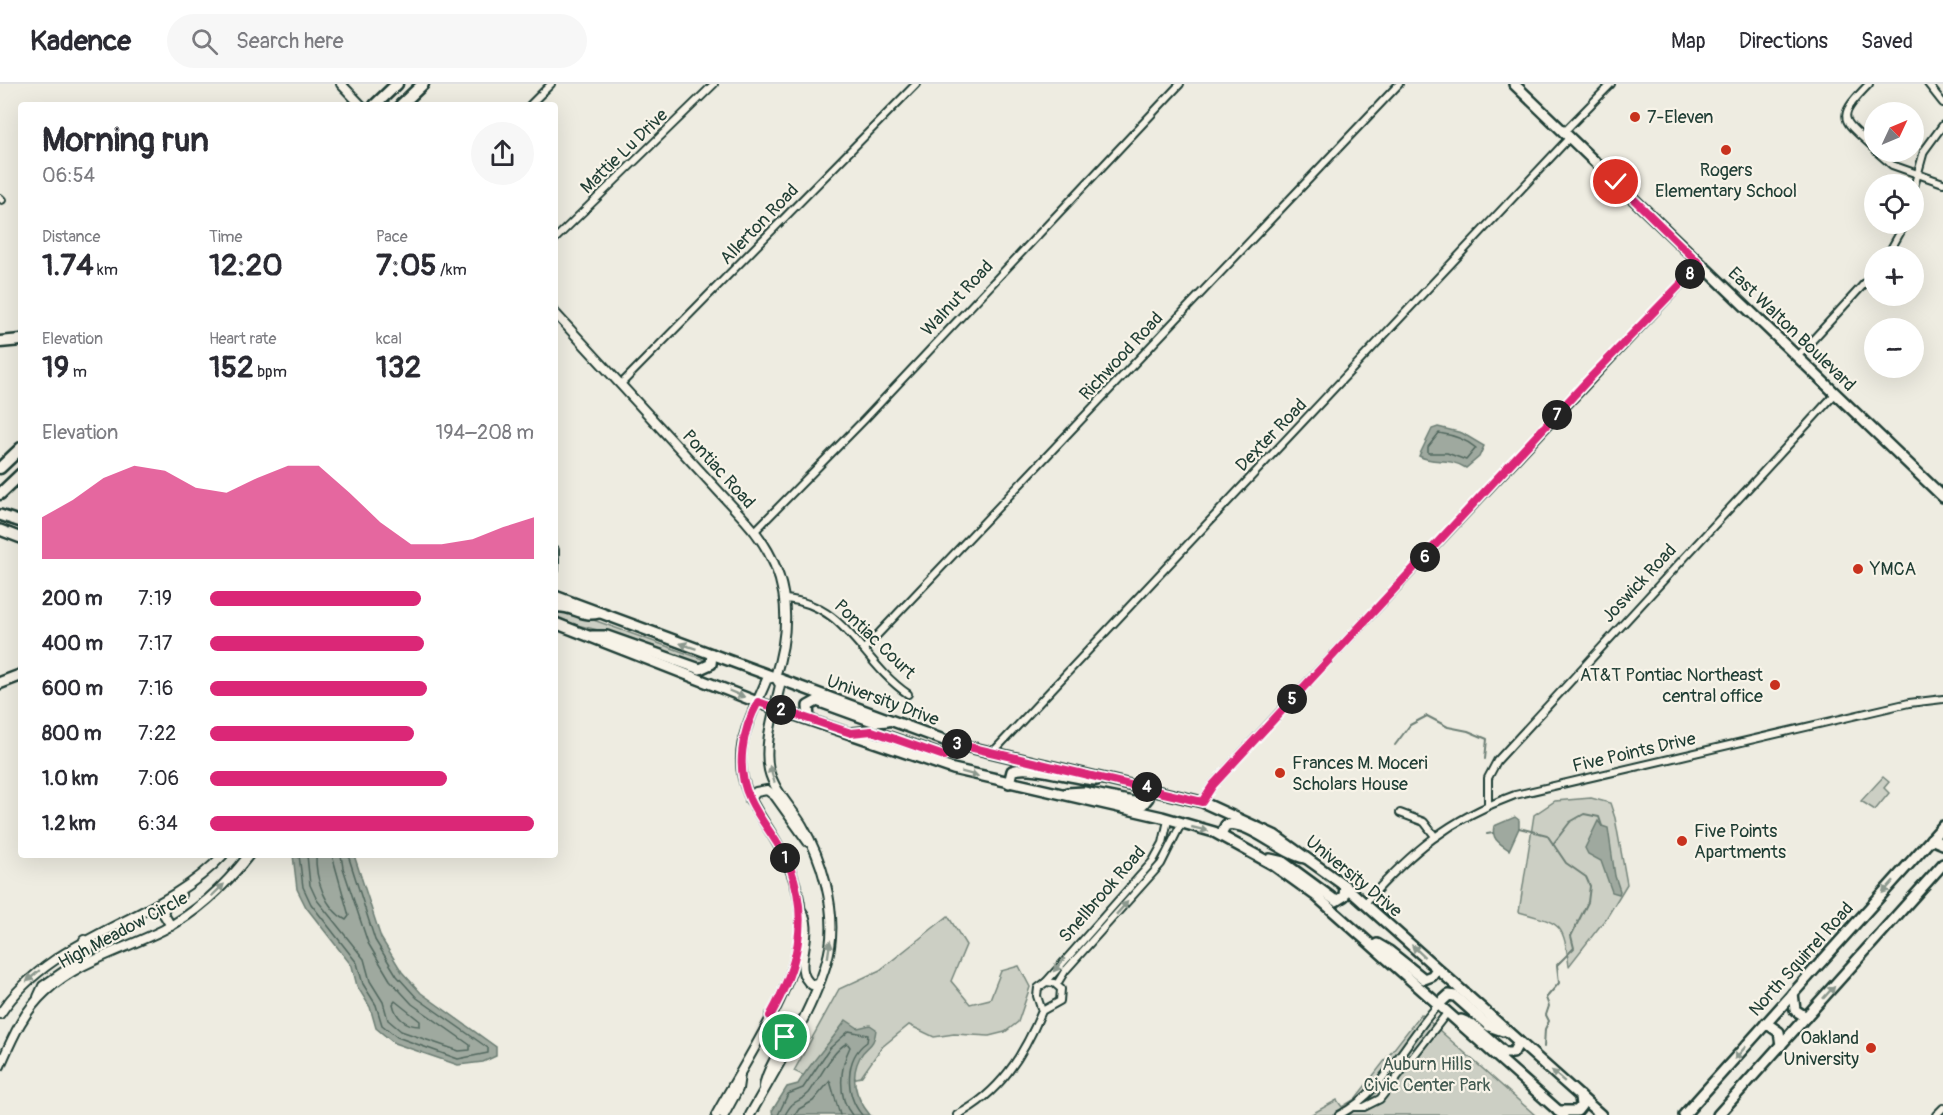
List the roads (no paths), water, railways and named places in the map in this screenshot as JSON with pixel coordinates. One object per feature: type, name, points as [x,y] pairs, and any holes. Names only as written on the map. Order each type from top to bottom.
[{"type":"highway","points":[[378,102],[397,84]]},
{"type":"highway","points":[[404,102],[423,84]]},
{"type":"highway","points":[[0,342],[18,340]]},
{"type":"highway","points":[[0,468],[18,451]]},
{"type":"highway","points":[[0,494],[18,477]]},
{"type":"highway","points":[[0,683],[18,676]]},
{"type":"highway","points":[[0,683],[18,680]]},
{"type":"main road","name":"East Walton Boulevard","points":[[1514,84],[1943,497]]},
{"type":"main road","points":[[0,514],[16,520]]},
{"type":"main road","points":[[0,530],[18,537]]},
{"type":"main road","name":"University Drive","points":[[558,597],[952,743],[1143,786],[1202,802],[1260,828],[1310,859],[1345,886],[1601,1115]]},
{"type":"main road","points":[[558,607],[587,616],[599,613]]},
{"type":"main road","points":[[558,624],[758,702],[953,769],[1168,820],[1221,835],[1256,855],[1315,895],[1560,1113],[1577,1111],[1581,1106],[1580,1096]]},
{"type":"main road","points":[[586,636],[607,636],[700,669],[711,664],[712,654]]},
{"type":"main road","points":[[809,719],[808,706],[817,701],[875,722],[893,721]]},
{"type":"main road","points":[[851,733],[872,731],[944,756],[950,752],[952,743]]},
{"type":"main road","points":[[1009,783],[1012,771],[1023,768],[1082,780],[1114,780]]},
{"type":"main road","points":[[1058,794],[1084,792],[1143,804],[1148,798],[1143,786]]},
{"type":"main road","points":[[1221,835],[1226,825],[1238,825],[1292,855],[1310,859]]},
{"type":"main road","name":"North Squirrel Road","points":[[1684,1115],[1943,826]]},
{"type":"main road","points":[[1931,839],[1943,844]]},
{"type":"main road","points":[[1256,855],[1283,862],[1336,901],[1344,896],[1345,886]]},
{"type":"main road","points":[[1718,1115],[1943,864]]},
{"type":"main road","points":[[1367,939],[1389,951],[1424,979],[1432,976],[1437,969]]},
{"type":"main road","points":[[1793,993],[1795,1010],[1806,1017]]},
{"type":"main road","points":[[1438,1005],[1449,995],[1455,996],[1489,1026],[1508,1032]]},
{"type":"main road","points":[[1450,1015],[1473,1025],[1505,1053],[1513,1053],[1519,1042]]},
{"type":"main road","points":[[1766,1023],[1779,1032],[1781,1045]]},
{"type":"street","points":[[341,84],[358,102]]},
{"type":"street","points":[[533,102],[552,84]]},
{"type":"street","name":"Mattie Lu Drive","points":[[558,237],[714,84]]},
{"type":"street","name":"Allerton Road","points":[[621,384],[916,84]]},
{"type":"street","name":"Walnut Road","points":[[755,531],[864,420],[1180,84]]},
{"type":"street","name":"Richwood Road","points":[[864,649],[1399,84]]},
{"type":"street","name":"Dexter Road","points":[[992,753],[1567,135],[1611,84]]},
{"type":"street","points":[[1864,140],[1851,129],[1845,116],[1850,105],[1869,84]]},
{"type":"street","points":[[1928,84],[1943,103]]},
{"type":"street","points":[[1918,172],[1924,152],[1943,125]]},
{"type":"street","points":[[1889,162],[1943,183]]},
{"type":"street","points":[[1202,802],[1213,785],[1589,379],[1700,264]]},
{"type":"street","points":[[1797,357],[1864,284]]},
{"type":"street","name":"Pontiac Road","points":[[558,316],[755,531],[775,564],[785,599],[783,651],[775,677]]},
{"type":"street","name":"Joswick Road","points":[[1488,805],[1488,778],[1497,761],[1836,393]]},
{"type":"street","name":"Pontiac Court","points":[[785,599],[806,601],[825,610],[864,649],[892,683],[909,693]]},
{"type":"street","points":[[716,1115],[785,989],[799,951],[801,924],[789,865],[750,800],[743,780],[741,759],[744,740],[767,679],[775,677],[780,685],[768,754],[770,770],[777,789],[812,844],[820,862],[830,921],[830,944],[826,966],[819,984],[750,1115]]},
{"type":"street","name":"Five Points Drive","points":[[1365,903],[1407,858],[1434,835],[1488,805],[1539,789],[1906,704],[1943,699]]},
{"type":"street","points":[[750,800],[756,792],[767,790],[775,796],[805,841],[812,844]]},
{"type":"street","points":[[1400,813],[1424,822],[1434,835]]},
{"type":"street","name":"Snellbrook Road","points":[[1046,982],[1153,861],[1163,843],[1168,820]]},
{"type":"street","name":"Snellbrook Road","points":[[1057,984],[1065,970],[1161,864],[1181,824]]},
{"type":"street","name":"High Meadow Circle","points":[[0,1014],[32,976],[84,940],[167,898],[212,867],[220,858]]},
{"type":"street","name":"High Meadow Circle","points":[[0,1066],[18,1026],[36,1001],[70,972],[171,926],[201,906],[233,876],[247,858]]},
{"type":"street","points":[[171,926],[164,918],[166,905],[208,876],[212,867]]},
{"type":"street","points":[[799,908],[807,916],[808,935],[802,972],[804,980],[812,985],[819,984]]},
{"type":"street","points":[[36,1001],[43,986],[89,954],[89,948],[84,940]]},
{"type":"street","points":[[957,1115],[983,1099],[1012,1069],[1025,1048],[1042,1011],[1060,1001],[1062,992],[1057,984],[1046,982],[1038,988],[1036,994],[1042,1011]]},
{"type":"street","points":[[1339,1115],[1354,1107],[1438,1005]]},
{"type":"street","points":[[1354,1107],[1364,1107],[1380,1099],[1421,1045],[1450,1015]]},
{"type":"street","points":[[763,1092],[765,1076],[785,1037],[784,1028],[770,1016]]},
{"type":"street","points":[[1411,1037],[1421,1045]]},
{"type":"street","points":[[724,1115],[738,1089],[740,1071]]},
{"type":"street","points":[[1936,1115],[1943,1108]]},
{"type":"water","points":[[1438,427],[1462,433],[1484,446],[1479,457],[1466,468],[1452,462],[1430,460],[1419,456],[1432,429]]},
{"type":"water","points":[[1515,817],[1519,820],[1519,828],[1509,850],[1499,843],[1493,830],[1494,826]]},
{"type":"water","points":[[1598,821],[1602,826],[1608,828],[1619,894],[1612,892],[1601,861],[1588,854],[1585,848]]},
{"type":"water","points":[[293,858],[355,858],[381,938],[402,972],[421,993],[496,1047],[496,1056],[483,1062],[458,1065],[394,1043],[376,1028],[370,1007],[357,986],[352,966],[306,907],[297,889]]},
{"type":"water","points":[[846,1020],[858,1028],[870,1025],[876,1029],[874,1040],[860,1057],[855,1073],[858,1095],[870,1115],[773,1115],[772,1111],[787,1087],[798,1084]]},
{"type":"waterway","points":[[1395,745],[1410,725],[1427,716],[1448,727],[1468,731],[1487,739],[1485,759]]},
{"type":"waterway","points":[[1553,844],[1570,822],[1584,814],[1599,817],[1602,826]]},
{"type":"waterway","points":[[1519,828],[1547,835],[1566,863],[1586,877],[1590,886],[1588,902],[1571,936],[1574,948],[1557,965],[1559,983],[1546,998],[1549,1006],[1546,1015],[1549,1021],[1545,1029],[1544,1047]]},
{"type":"waterway","points":[[1487,834],[1493,833]]},
{"type":"place","name":"7-Eleven","points":[[1635,117]]},
{"type":"place","name":"Rogers Elementary School","points":[[1726,150]]},
{"type":"place","name":"YMCA","points":[[1858,569]]},
{"type":"place","name":"AT&T Pontiac Northeast central office","points":[[1775,685]]},
{"type":"place","name":"Frances M. Moceri Scholars House","points":[[1280,773]]},
{"type":"place","name":"Five Points Apartments","points":[[1682,841]]},
{"type":"place","name":"Oakland University","points":[[1871,1048]]},
{"type":"park label","name":"Auburn Hills Civic Center Park","points":[[1427,1074]]}]
